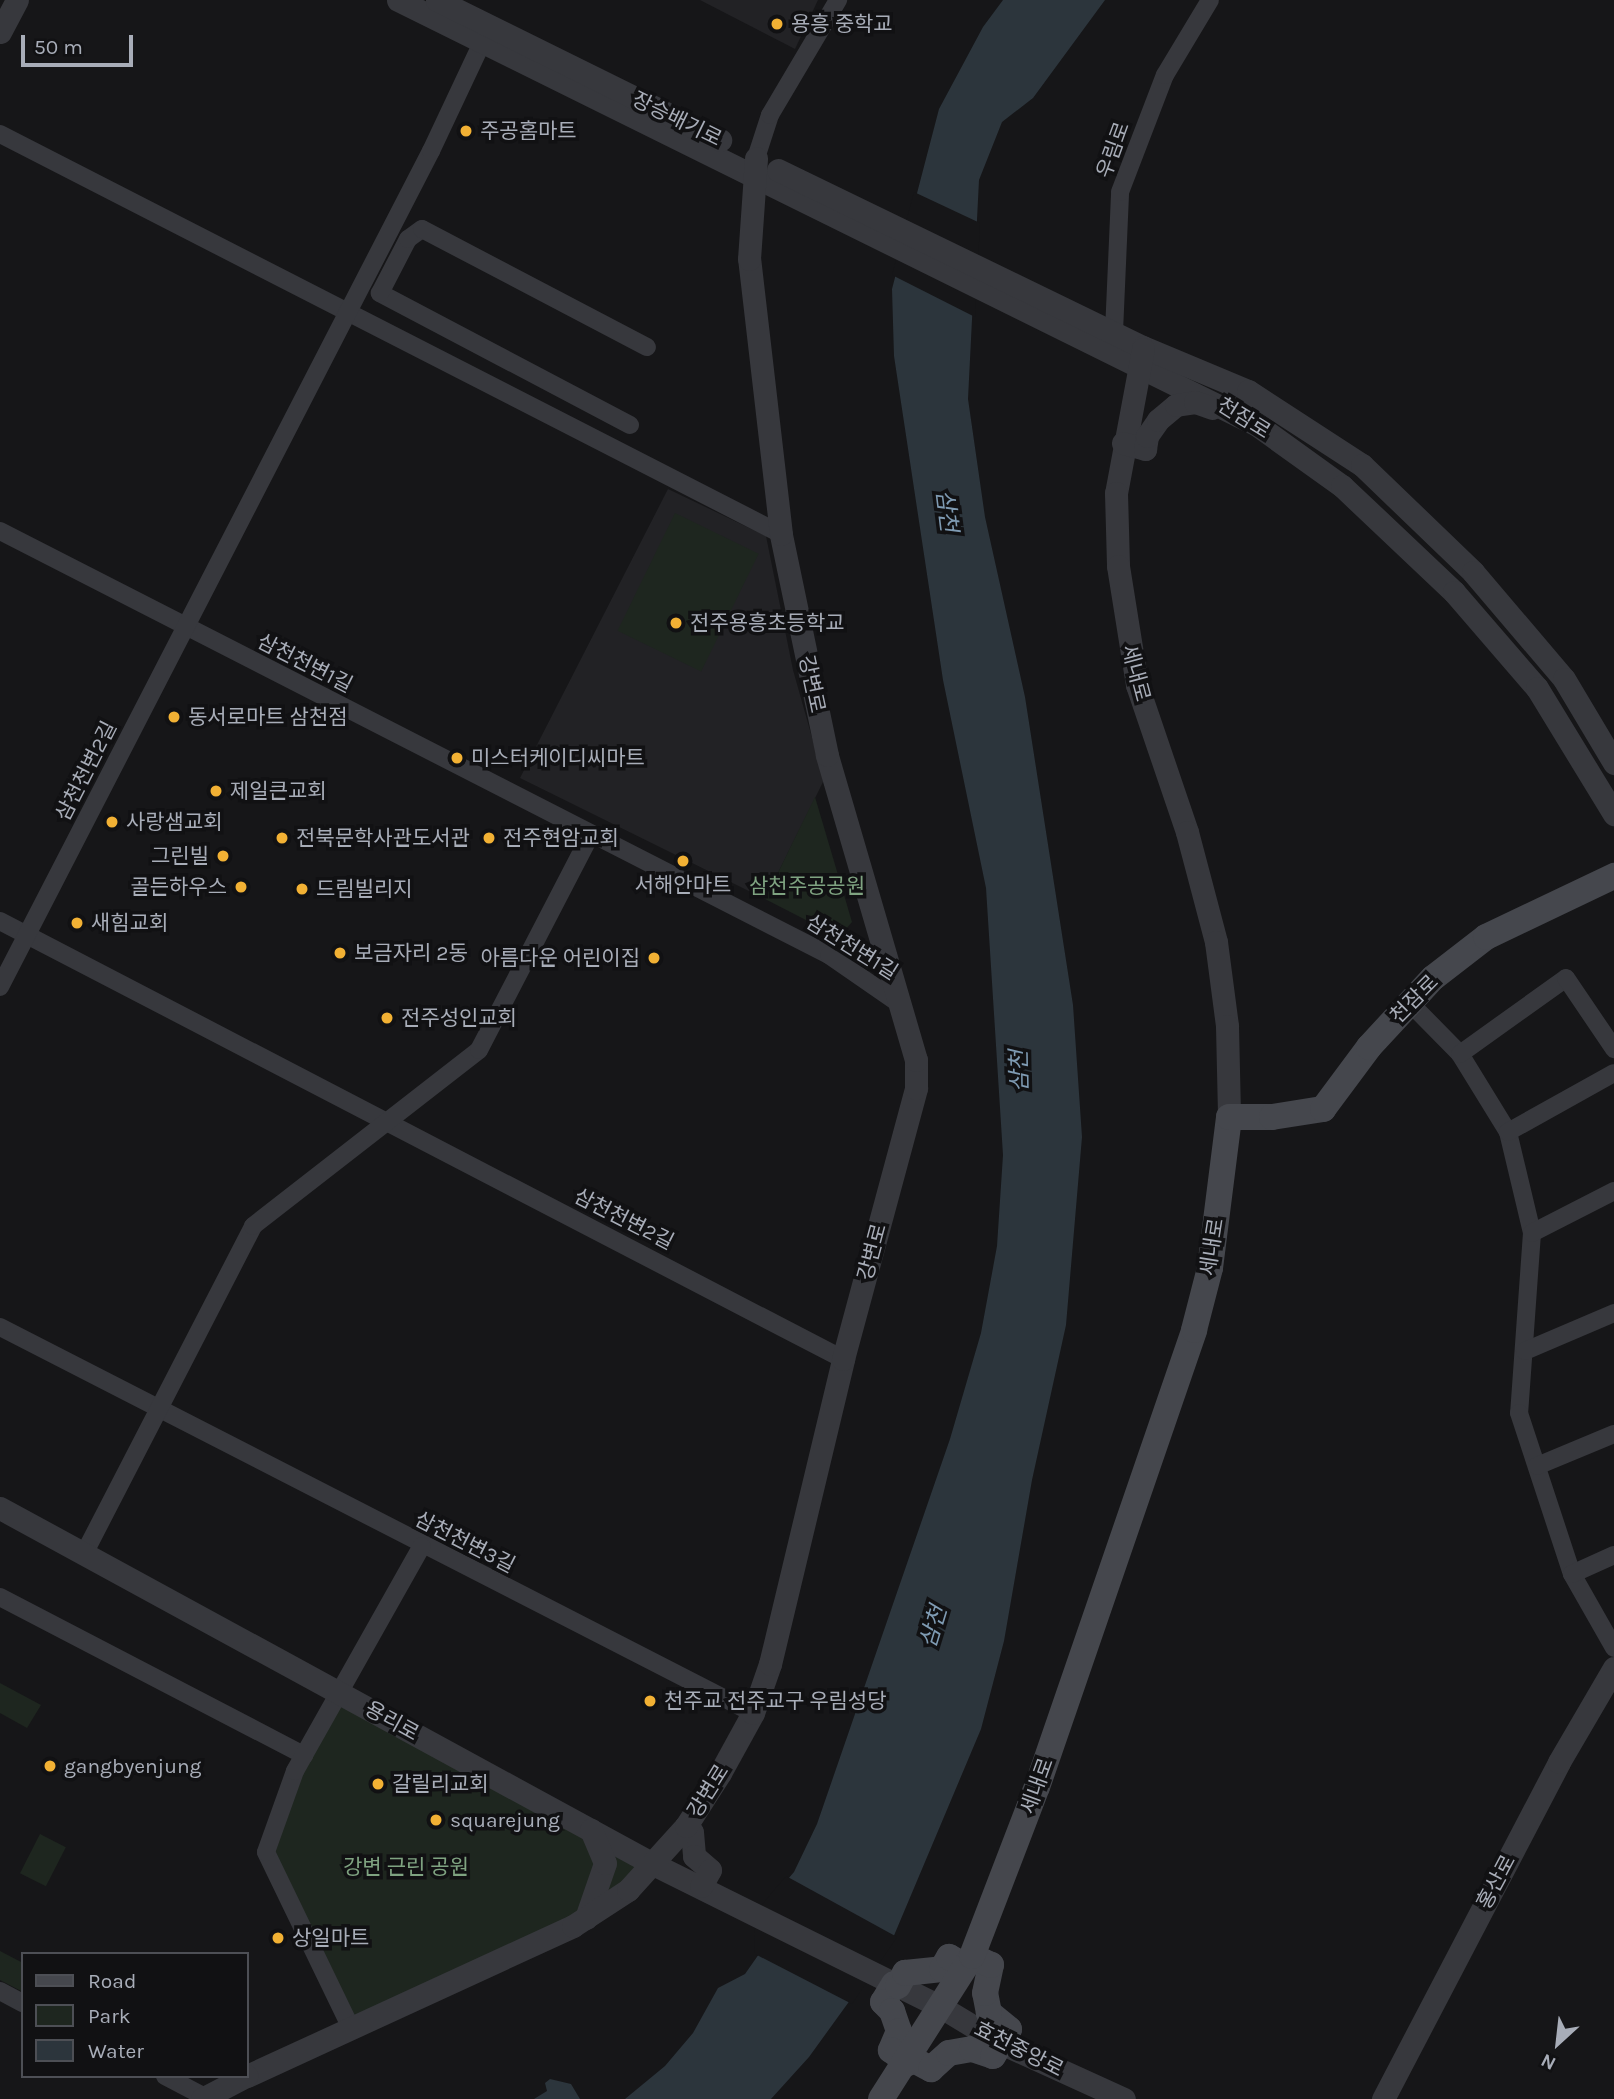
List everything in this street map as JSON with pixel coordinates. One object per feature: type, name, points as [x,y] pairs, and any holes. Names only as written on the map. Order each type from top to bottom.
[{"type":"main road","name":"천잠로","points":[[1229,1117],[1272,1117],[1324,1109],[1408,1001],[1486,937],[1614,876]]},
{"type":"main road","name":"세내로","points":[[881,2099],[909,2060],[969,1961],[1041,1774],[1194,1330],[1210,1268],[1229,1117]]},
{"type":"main road","points":[[949,1957],[969,1961],[991,1965],[985,1993],[989,2013],[1009,2029],[993,2056],[972,2049],[949,2053],[931,2069],[891,2050],[899,2031],[897,2023],[883,2002],[902,1988],[905,1973],[930,1973],[942,1969],[949,1957]]},
{"type":"street","points":[[0,32],[17,0]]},
{"type":"street","name":"장승배기로","points":[[398,0],[486,34],[755,166]]},
{"type":"street","name":"장승배기로","points":[[437,0],[486,34]]},
{"type":"street","points":[[755,166],[770,115],[838,0]]},
{"type":"street","name":"우림로","points":[[1107,335],[1120,192],[1166,75],[1210,0]]},
{"type":"street","name":"삼천천변2길","points":[[27,935],[348,312],[486,34]]},
{"type":"street","points":[[0,134],[781,534]]},
{"type":"street","name":"천잠로","points":[[755,166],[1107,335],[1221,403],[1342,486],[1454,593],[1537,688],[1614,814]]},
{"type":"street","name":"강변로","points":[[248,2075],[586,1918],[628,1890],[657,1866],[689,1829],[752,1713],[770,1664],[843,1359],[916,1088],[916,1060],[827,755],[781,534],[749,259],[755,166]]},
{"type":"street","points":[[630,425],[380,293],[408,239],[422,229],[647,347]]},
{"type":"street","name":"천잠로","points":[[1140,355],[1259,397],[1362,465],[1473,572],[1556,670],[1614,763]]},
{"type":"street","name":"세내로","points":[[1140,355],[1116,493],[1118,554],[1127,643],[1187,832],[1216,942],[1227,1026],[1229,1117]]},
{"type":"street","points":[[1123,443],[1145,449],[1147,436],[1158,419],[1177,405],[1195,402],[1216,409],[1221,403]]},
{"type":"street","name":"삼천천변1길","points":[[0,531],[185,628],[829,955],[901,1005]]},
{"type":"street","points":[[85,1552],[253,1226],[384,1120],[479,1050],[591,834]]},
{"type":"street","name":"삼천천변2길","points":[[0,921],[843,1359]]},
{"type":"street","points":[[0,987],[27,935]]},
{"type":"street","points":[[1460,1054],[1566,978],[1614,1049]]},
{"type":"street","points":[[1408,1001],[1460,1054],[1508,1132],[1532,1233],[1519,1413],[1572,1574],[1614,1648]]},
{"type":"street","points":[[1508,1132],[1614,1073]]},
{"type":"street","points":[[1532,1233],[1614,1191]]},
{"type":"street","points":[[1525,1351],[1614,1313]]},
{"type":"street","name":"삼천천변3길","points":[[0,1327],[422,1546],[752,1713]]},
{"type":"street","points":[[1537,1466],[1614,1434]]},
{"type":"street","name":"용리로","points":[[0,1508],[657,1866],[902,1988]]},
{"type":"street","points":[[350,2026],[267,1852],[304,1755],[422,1546]]},
{"type":"street","points":[[1572,1574],[1614,1555]]},
{"type":"street","points":[[0,1597],[304,1755]]},
{"type":"street","name":"홍산로","points":[[1383,2099],[1559,1762],[1614,1668]]},
{"type":"street","points":[[689,1829],[694,1856],[710,1870],[701,1886]]},
{"type":"street","points":[[586,1918],[604,1863],[591,1830]]},
{"type":"street","name":"효천중앙로","points":[[902,1988],[941,2007],[1001,2043],[1124,2099]]},
{"type":"street","points":[[0,1991],[21,2002]]},
{"type":"street","points":[[169,2078],[204,2098]]},
{"type":"street","name":"강변로","points":[[204,2098],[242,2078]]},
{"type":"shaded area","name":"용흥 중학교","points":[[700,0],[818,0],[795,49]]},
{"type":"shaded area","points":[[668,489],[766,536],[793,670],[824,780],[765,899],[520,778]]},
{"type":"green space","points":[[675,513],[759,554],[701,672],[618,631]]},
{"type":"green space","name":"삼천주공공원","points":[[815,797],[852,922],[839,937],[765,899]]},
{"type":"green space","points":[[0,1683],[41,1705],[27,1728],[0,1713]]},
{"type":"green space","name":"강변 근린 공원","points":[[340,1692],[653,1864],[628,1890],[350,2026],[266,1852]]},
{"type":"green space","points":[[40,1834],[66,1847],[46,1886],[20,1873]]},
{"type":"green space","points":[[0,1951],[21,1962],[21,1991],[0,1980]]},
{"type":"water","name":"삼천","points":[[1003,0],[1105,0],[1033,98],[1002,122],[979,180],[968,399],[985,517],[1025,697],[1073,1005],[1082,1137],[1066,1325],[1032,1480],[1004,1641],[981,1729],[890,1945],[809,2057],[771,2099],[625,2099],[665,2066],[693,2033],[718,1988],[745,1974],[759,1954],[757,1915],[794,1872],[817,1824],[950,1439],[981,1333],[997,1246],[1003,1155],[986,888],[943,680],[894,356],[892,289],[939,109],[983,27]]},
{"type":"water","points":[[550,2079],[571,2084],[580,2099],[534,2099],[547,2091],[545,2083]]},
{"type":"pier","points":[[914,192],[980,223],[975,317],[892,275]]},
{"type":"pier","points":[[786,1876],[897,1937],[852,2004],[755,1954],[754,1914]]},
{"type":"place","name":"용흥 중학교","points":[[777,24]]},
{"type":"place","name":"주공홈마트","points":[[466,131]]},
{"type":"place","name":"전주용흥초등학교","points":[[676,623]]},
{"type":"place","name":"동서로마트 삼천점","points":[[174,717]]},
{"type":"place","name":"미스터케이디씨마트","points":[[457,758]]},
{"type":"place","name":"제일큰교회","points":[[216,791]]},
{"type":"place","name":"사랑샘교회","points":[[112,822]]},
{"type":"place","name":"전북문학사관도서관","points":[[282,838]]},
{"type":"place","name":"전주현암교회","points":[[489,838]]},
{"type":"place","name":"그린빌","points":[[223,856]]},
{"type":"place","name":"서해안마트","points":[[683,861]]},
{"type":"place","name":"골든하우스","points":[[241,887]]},
{"type":"place","name":"드림빌리지","points":[[302,889]]},
{"type":"place","name":"새힘교회","points":[[77,923]]},
{"type":"place","name":"보금자리 2동","points":[[340,953]]},
{"type":"place","name":"아름다운 어린이집","points":[[654,958]]},
{"type":"place","name":"전주성인교회","points":[[387,1018]]},
{"type":"place","name":"천주교 전주교구 우림성당","points":[[650,1701]]},
{"type":"place","name":"gangbyenjung","points":[[50,1766]]},
{"type":"place","name":"갈릴리교회","points":[[378,1784]]},
{"type":"place","name":"squarejung","points":[[436,1820]]},
{"type":"place","name":"상일마트","points":[[278,1938]]}]
